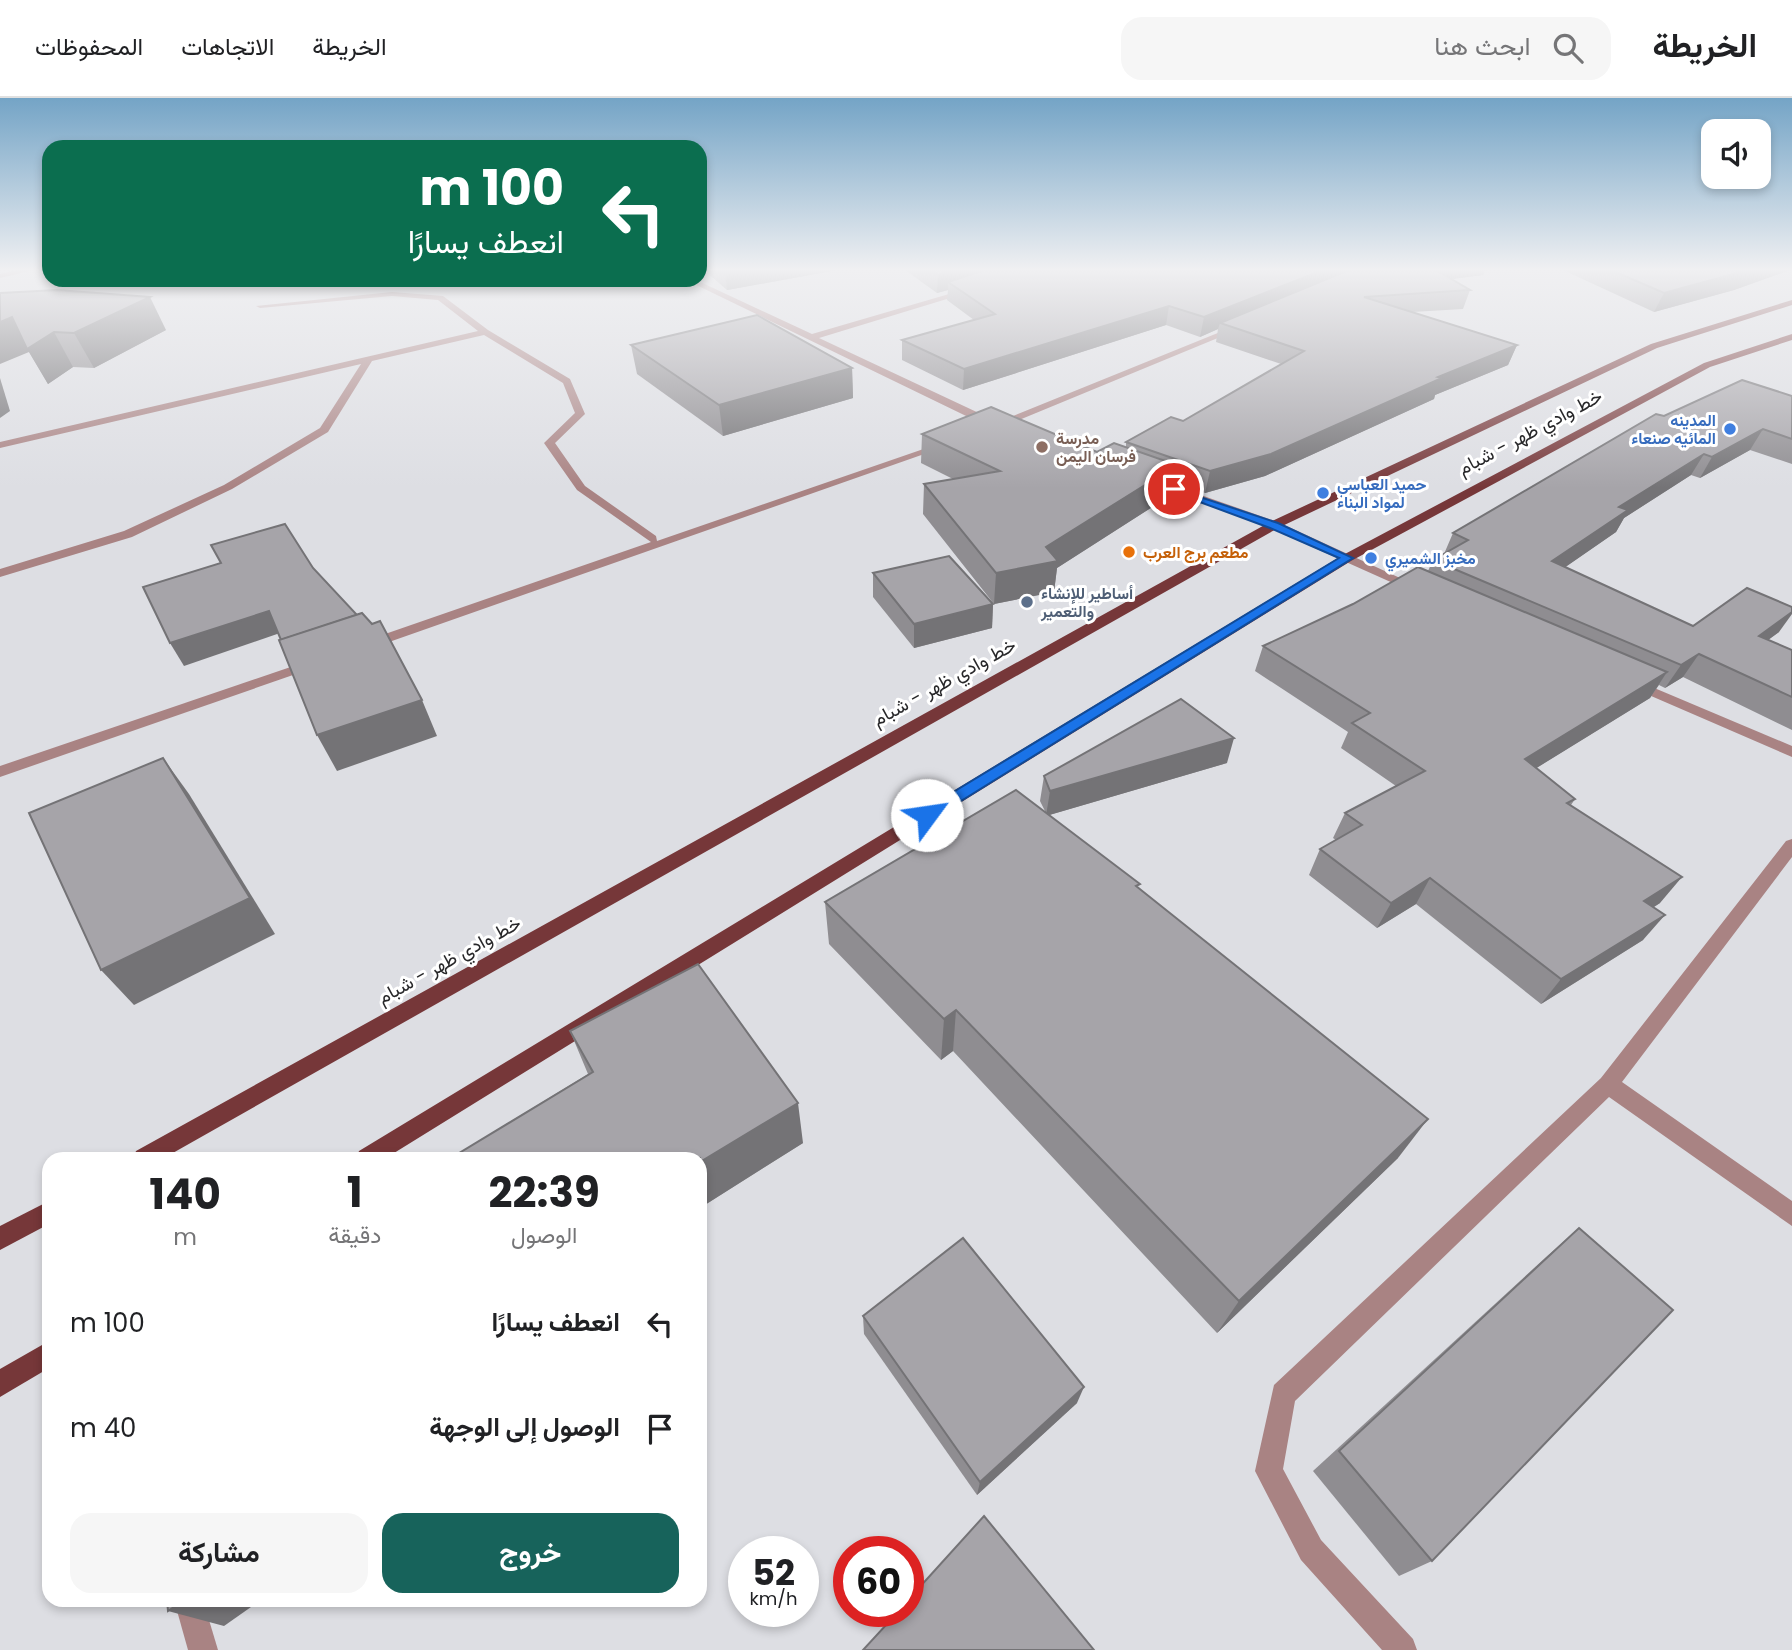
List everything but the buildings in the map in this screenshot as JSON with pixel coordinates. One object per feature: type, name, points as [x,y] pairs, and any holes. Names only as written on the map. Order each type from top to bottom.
[{"type":"main road","name":"خط وادي ظهر - شبام","points":[[156,1152],[1274,525],[1665,342]]},
{"type":"main road","name":"خط وادي ظهر - شبام","points":[[377,1152],[1347,558],[1707,365],[1776,342]]},
{"type":"main road","points":[[0,1240],[42,1216]]},
{"type":"main road","points":[[0,1384],[42,1358]]},
{"type":"street","points":[[0,445],[441,342]]},
{"type":"street","points":[[503,342],[568,381],[579,414],[549,443],[581,488],[652,539]]},
{"type":"street","points":[[824,342],[1012,431]]},
{"type":"street","points":[[986,431],[1203,342]]},
{"type":"street","points":[[0,573],[128,534],[228,487],[324,430],[368,360]]},
{"type":"street","points":[[355,649],[960,440]]},
{"type":"street","points":[[1143,478],[1274,525],[1436,597]]},
{"type":"street","points":[[0,772],[329,658]]},
{"type":"street","points":[[1614,674],[1792,752]]},
{"type":"street","points":[[1402,1650],[1311,1550],[1269,1471],[1283,1394],[1608,1084],[1792,845]]},
{"type":"street","points":[[1608,1084],[1792,1215]]},
{"type":"street","points":[[191,1607],[203,1650]]},
{"type":"place","name":"المدينه المائيه صنعاء","points":[[1730,429]]},
{"type":"place","name":"مدرسة فرسان اليمن","points":[[1042,447]]},
{"type":"place","name":"حميد العباسي لمواد البناء","points":[[1323,493]]},
{"type":"place","name":"مطعم برج العرب","points":[[1129,552]]},
{"type":"place","name":"مخبز الشميري","points":[[1371,558]]},
{"type":"place","name":"أساطير للإنشاء والتعمير","points":[[1027,602]]},
{"type":"route","points":[[927,815],[1347,558],[1274,525],[1174,489]]}]
